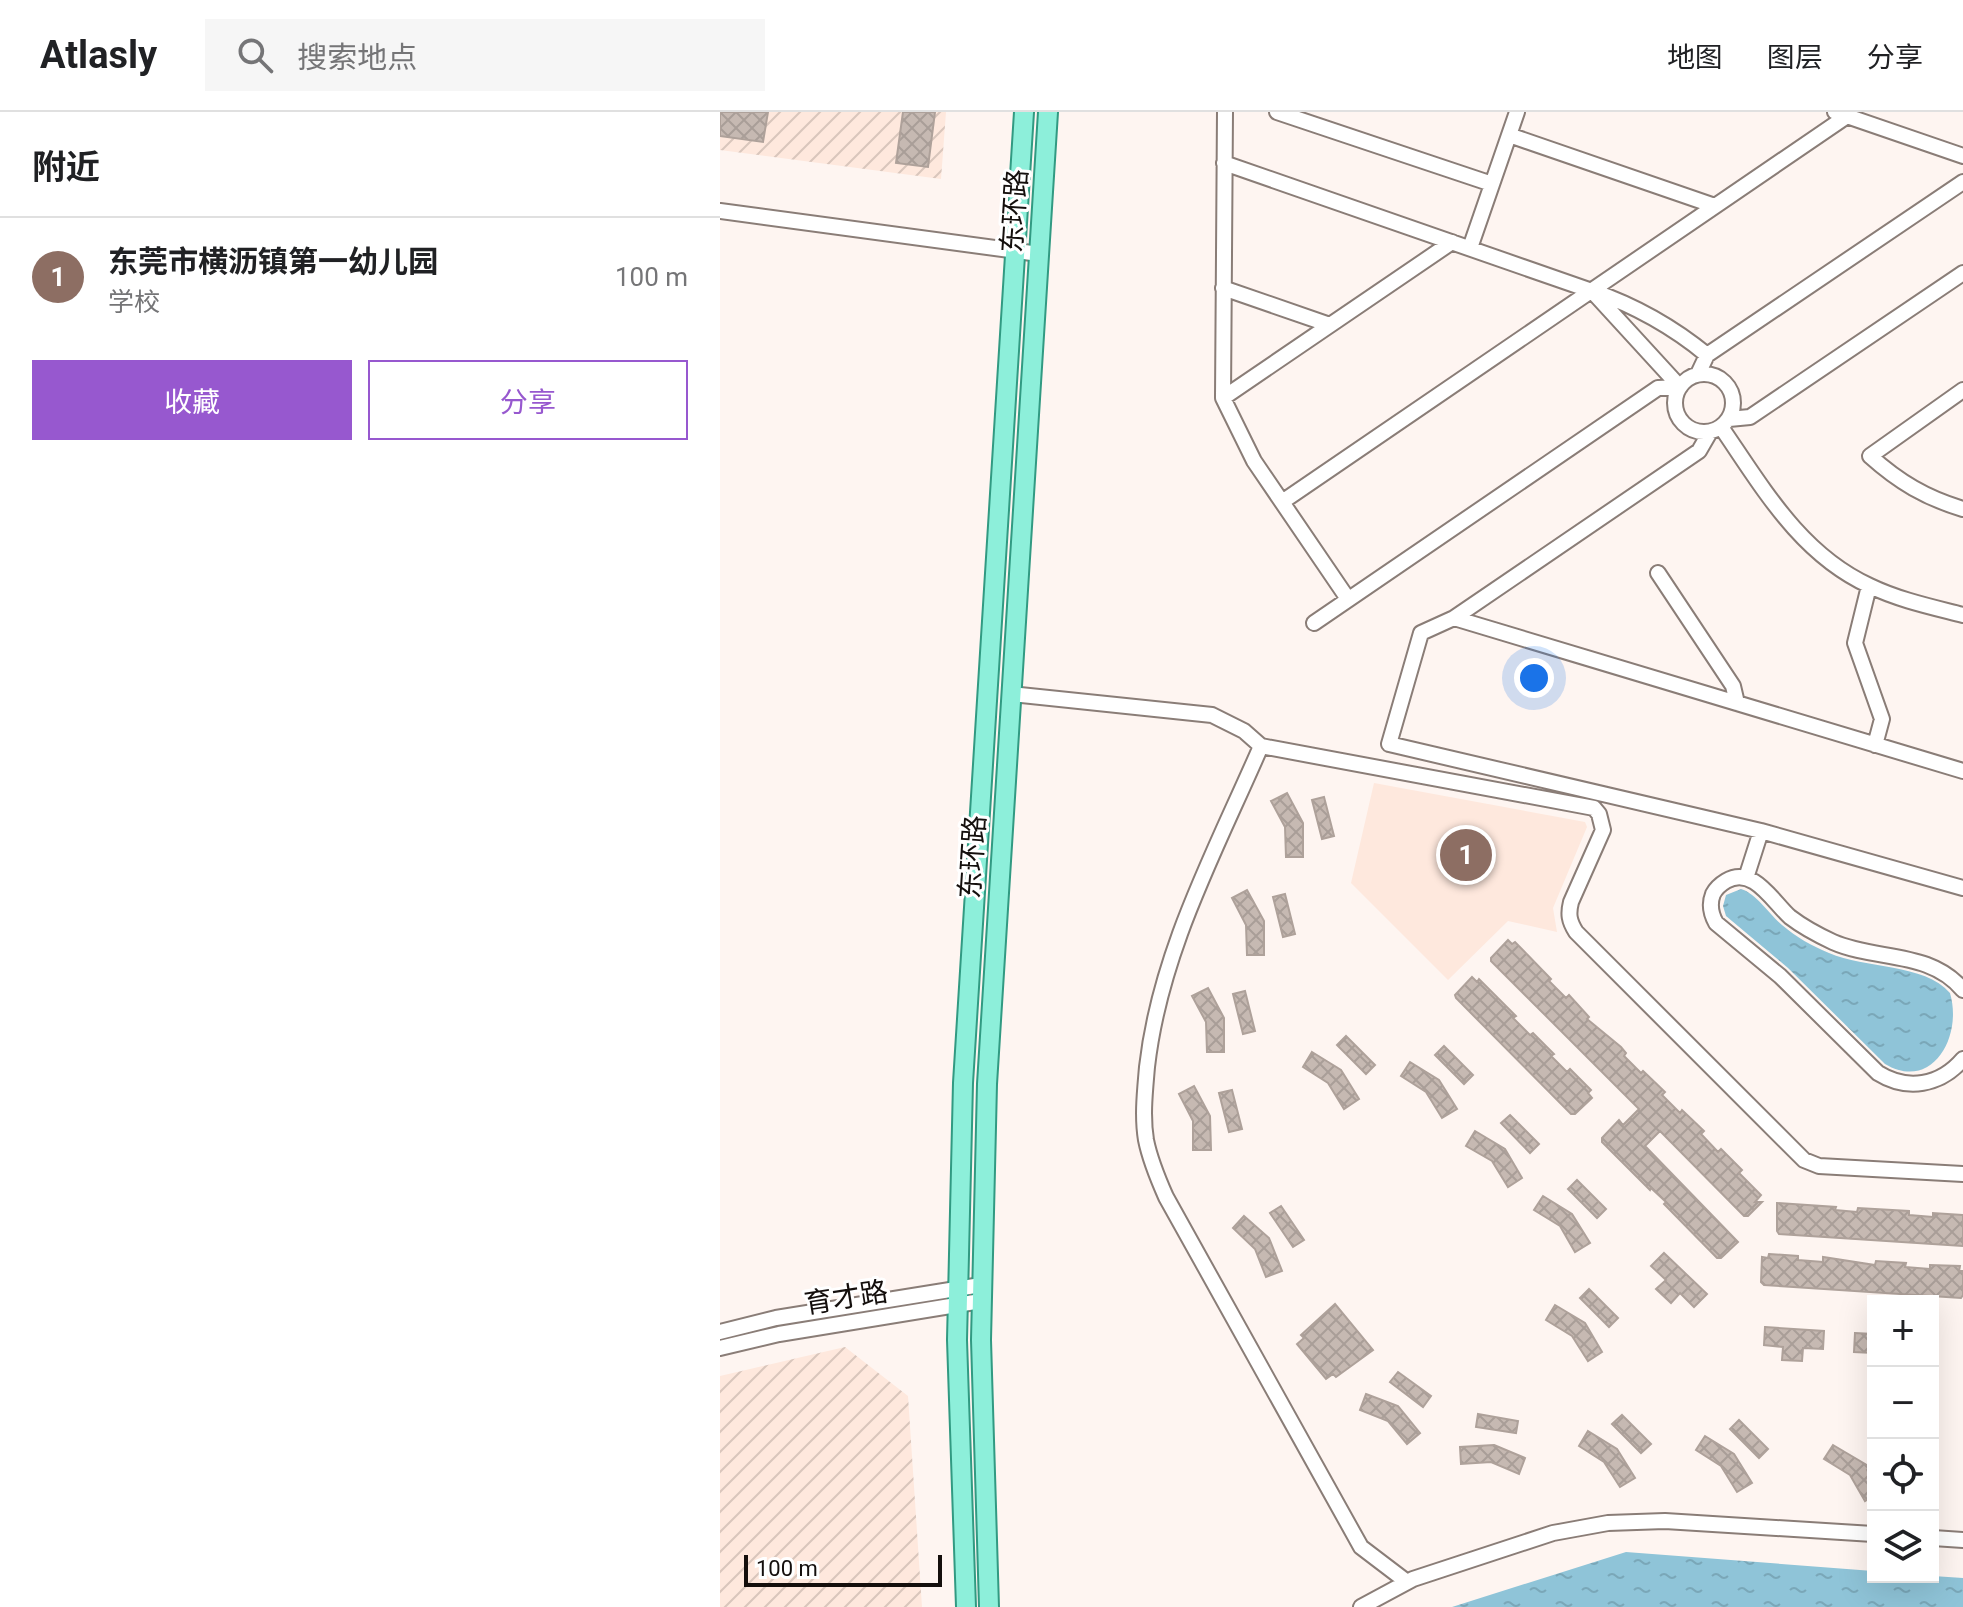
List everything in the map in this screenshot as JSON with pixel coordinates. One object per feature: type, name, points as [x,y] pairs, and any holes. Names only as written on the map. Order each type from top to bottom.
[{"type":"main road","name":"东环路","points":[[966,1607],[958,1426],[965,1040],[1024,112]]},
{"type":"main road","name":"东环路","points":[[989,1607],[981,1293],[987,1084],[1048,112]]},
{"type":"street","points":[[1225,112],[1223,398],[1254,461],[1348,599]]},
{"type":"street","points":[[1277,112],[1492,184]]},
{"type":"street","points":[[1470,248],[1517,112]]},
{"type":"street","points":[[1282,502],[1715,206],[1841,114],[1963,156]]},
{"type":"street","points":[[1509,135],[1715,206]]},
{"type":"street","points":[[1224,163],[1592,291],[1653,317],[1707,355]]},
{"type":"street","points":[[1698,374],[1707,355],[1963,182]]},
{"type":"street","points":[[720,211],[1039,254]]},
{"type":"street","points":[[1223,398],[1452,242]]},
{"type":"street","points":[[1963,273],[1750,417],[1720,426],[1699,432],[1688,427],[1675,409],[1675,397],[1687,378],[1710,374],[1729,386],[1733,408],[1720,426],[1699,451],[1454,618],[1421,633],[1389,744],[1761,831],[1963,888]]},
{"type":"street","points":[[1223,288],[1330,325]]},
{"type":"street","points":[[1592,291],[1680,387]]},
{"type":"street","points":[[1314,623],[1658,388],[1680,387]]},
{"type":"street","points":[[1963,390],[1870,456],[1913,490],[1963,509]]},
{"type":"street","points":[[1720,426],[1797,533],[1819,554],[1869,586],[1963,615]]},
{"type":"street","points":[[1658,573],[1733,686],[1737,703]]},
{"type":"street","points":[[1869,586],[1855,643],[1882,719],[1875,745]]},
{"type":"street","points":[[1454,618],[1963,771]]},
{"type":"street","points":[[1011,694],[1212,715],[1234,724],[1261,746],[1594,808],[1603,822],[1603,830],[1571,902],[1568,912],[1570,923],[1804,1160],[1819,1166],[1963,1174]]},
{"type":"street","points":[[1261,746],[1184,921],[1166,971],[1149,1051],[1144,1108],[1146,1139],[1166,1197],[1361,1547],[1407,1582]]},
{"type":"street","points":[[1746,878],[1761,831]]},
{"type":"street","points":[[1963,990],[1955,981],[1922,962],[1859,951],[1819,935],[1790,916],[1759,885],[1746,878],[1732,878],[1717,888],[1711,905],[1716,923],[1780,976],[1878,1073],[1893,1082],[1910,1085],[1928,1082],[1954,1069],[1963,1059]]},
{"type":"street","name":"育才路","points":[[720,1348],[981,1293]]},
{"type":"street","name":"育才路","points":[[720,1332],[776,1318],[958,1297]]},
{"type":"street","points":[[1361,1607],[1407,1582],[1553,1533],[1608,1523],[1665,1521],[1867,1534]]},
{"type":"street","points":[[1939,1538],[1963,1540]]},
{"type":"shaded area","points":[[720,112],[946,112],[941,179],[720,150]]},
{"type":"shaded area","points":[[1374,783],[1585,822],[1587,827],[1553,908],[1557,932],[1508,921],[1448,980],[1351,883]]},
{"type":"shaded area","points":[[845,1347],[908,1396],[922,1607],[720,1607],[720,1376]]},
{"type":"water","points":[[1741,889],[1758,900],[1787,929],[1816,947],[1843,958],[1910,971],[1939,983],[1950,993],[1953,1010],[1948,1042],[1940,1056],[1917,1071],[1902,1071],[1885,1064],[1788,968],[1726,916],[1723,906],[1726,895]]},
{"type":"water","points":[[1626,1552],[1867,1571],[1867,1583],[1939,1583],[1939,1576],[1963,1578],[1963,1607],[1452,1607]]},
{"type":"building","points":[[720,112],[768,112],[763,142],[720,136]]},
{"type":"building","points":[[903,112],[935,112],[928,167],[896,163]]},
{"type":"building","points":[[1287,793],[1303,823],[1303,857],[1286,857],[1285,827],[1271,801]]},
{"type":"building","points":[[1324,797],[1334,836],[1322,839],[1312,800]]},
{"type":"building","points":[[1247,890],[1264,921],[1264,955],[1247,955],[1246,925],[1232,898]]},
{"type":"building","points":[[1285,894],[1295,934],[1283,937],[1273,897]]},
{"type":"building","points":[[1508,940],[1512,944],[1515,942],[1566,998],[1569,995],[1589,1017],[1587,1019],[1621,1047],[1626,1053],[1624,1056],[1665,1092],[1662,1095],[1680,1113],[1682,1110],[1704,1131],[1701,1134],[1742,1170],[1739,1173],[1761,1195],[1755,1202],[1762,1202],[1748,1216],[1744,1216],[1660,1131],[1645,1146],[1738,1242],[1721,1258],[1717,1258],[1664,1204],[1666,1202],[1602,1142],[1602,1138],[1619,1120],[1623,1125],[1639,1109],[1491,961]]},
{"type":"building","points":[[1472,977],[1477,982],[1479,979],[1516,1016],[1513,1018],[1530,1035],[1533,1033],[1554,1054],[1551,1056],[1567,1072],[1570,1069],[1591,1090],[1588,1093],[1592,1098],[1575,1114],[1571,1114],[1456,998],[1455,995]]},
{"type":"building","points":[[1208,988],[1224,1018],[1224,1052],[1207,1052],[1206,1022],[1192,996]]},
{"type":"building","points":[[1245,991],[1255,1031],[1243,1034],[1233,994]]},
{"type":"building","points":[[1346,1036],[1375,1065],[1366,1074],[1337,1045]]},
{"type":"building","points":[[1444,1046],[1473,1075],[1464,1084],[1435,1055]]},
{"type":"building","points":[[1312,1052],[1341,1070],[1359,1099],[1344,1109],[1328,1083],[1303,1067]]},
{"type":"building","points":[[1410,1062],[1439,1080],[1457,1109],[1442,1118],[1426,1092],[1401,1076]]},
{"type":"building","points":[[1194,1086],[1210,1116],[1211,1150],[1193,1150],[1193,1121],[1179,1094]]},
{"type":"building","points":[[1232,1090],[1242,1129],[1229,1132],[1219,1093]]},
{"type":"building","points":[[1510,1115],[1539,1144],[1530,1153],[1501,1123]]},
{"type":"building","points":[[1475,1131],[1505,1149],[1522,1178],[1508,1187],[1492,1161],[1466,1146]]},
{"type":"building","points":[[1577,1180],[1606,1209],[1597,1218],[1568,1189]]},
{"type":"building","points":[[1543,1196],[1572,1214],[1590,1243],[1575,1252],[1560,1226],[1534,1210]]},
{"type":"building","points":[[1777,1203],[1836,1207],[1835,1210],[1857,1212],[1858,1208],[1909,1211],[1909,1215],[1933,1217],[1933,1213],[1963,1215],[1963,1246],[1779,1234]]},
{"type":"building","points":[[1281,1206],[1304,1240],[1293,1247],[1270,1213]]},
{"type":"building","points":[[1244,1216],[1269,1238],[1282,1271],[1266,1277],[1255,1249],[1233,1228]]},
{"type":"building","points":[[1664,1253],[1707,1294],[1694,1307],[1680,1293],[1671,1303],[1656,1289],[1666,1280],[1651,1266]]},
{"type":"building","points":[[1769,1254],[1798,1256],[1798,1260],[1823,1262],[1823,1257],[1875,1265],[1876,1261],[1906,1263],[1905,1267],[1930,1269],[1930,1265],[1960,1266],[1959,1271],[1963,1271],[1963,1295],[1961,1298],[1764,1285],[1761,1282],[1762,1257],[1768,1258]]},
{"type":"building","points":[[1589,1289],[1618,1318],[1609,1327],[1580,1298]]},
{"type":"building","points":[[1335,1304],[1373,1350],[1336,1377],[1333,1374],[1326,1379],[1297,1344],[1304,1338],[1301,1335]]},
{"type":"building","points":[[1555,1305],[1585,1323],[1602,1352],[1588,1361],[1572,1336],[1546,1320]]},
{"type":"building","points":[[1765,1327],[1824,1331],[1823,1349],[1803,1348],[1802,1361],[1782,1360],[1783,1347],[1764,1345]]},
{"type":"building","points":[[1855,1333],[1867,1334],[1867,1353],[1854,1352]]},
{"type":"building","points":[[1398,1372],[1431,1396],[1423,1407],[1390,1382]]},
{"type":"building","points":[[1366,1394],[1398,1406],[1420,1433],[1407,1444],[1388,1421],[1360,1410]]},
{"type":"building","points":[[1478,1414],[1518,1421],[1516,1433],[1476,1427]]},
{"type":"building","points":[[1622,1415],[1651,1444],[1641,1453],[1612,1424]]},
{"type":"building","points":[[1739,1420],[1768,1449],[1759,1458],[1730,1429]]},
{"type":"building","points":[[1588,1431],[1617,1449],[1635,1478],[1620,1487],[1604,1462],[1579,1446]]},
{"type":"building","points":[[1705,1436],[1734,1454],[1752,1483],[1737,1492],[1721,1466],[1696,1450]]},
{"type":"building","points":[[1494,1445],[1525,1458],[1519,1474],[1491,1462],[1461,1464],[1460,1447]]},
{"type":"building","points":[[1833,1445],[1867,1465],[1867,1500],[1850,1475],[1824,1459]]},
{"type":"place","name":"东莞市横沥镇第一幼儿园","points":[[1466,855]]}]
